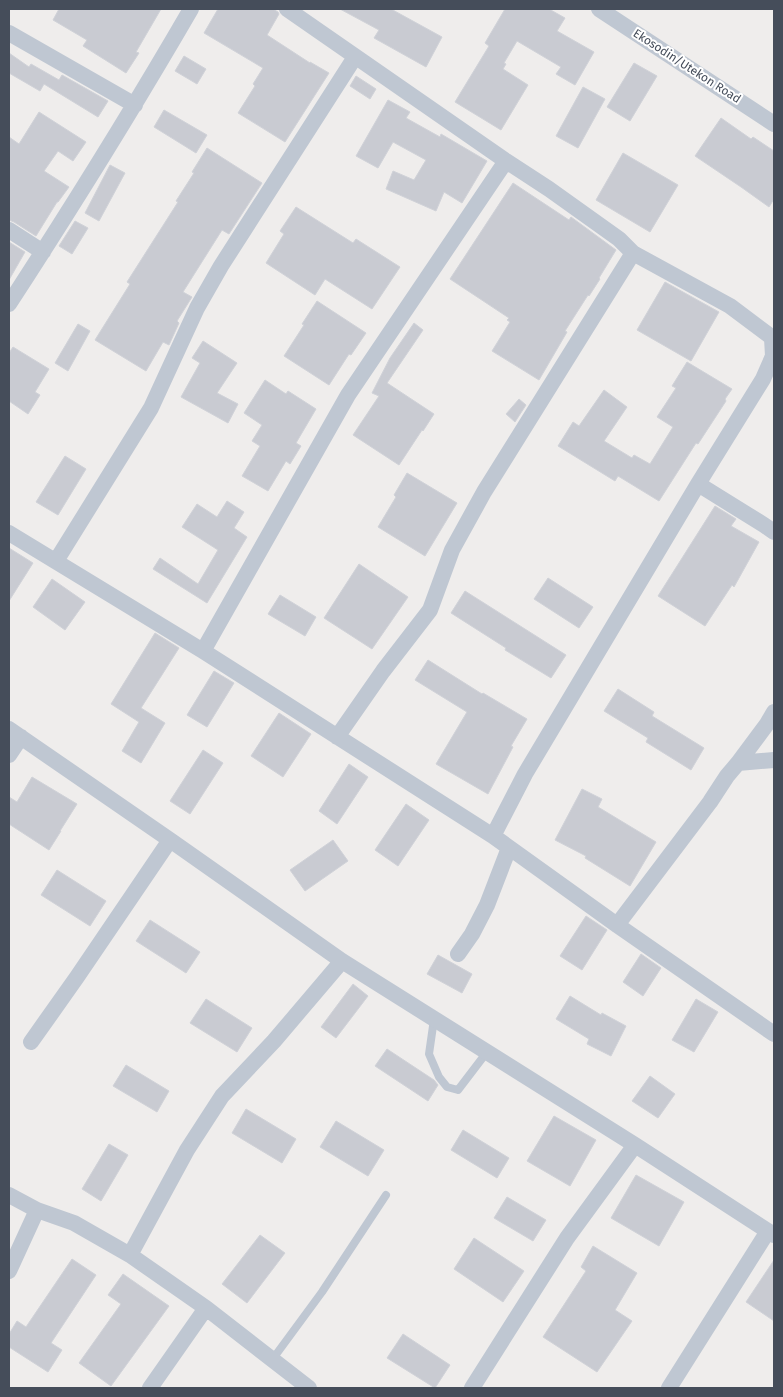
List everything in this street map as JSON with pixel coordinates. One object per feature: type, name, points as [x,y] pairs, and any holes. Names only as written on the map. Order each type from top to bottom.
[{"type":"street","points":[[9,304],[135,105],[192,9]]},
{"type":"street","points":[[287,9],[506,161],[549,188],[619,239],[633,253],[730,306],[773,339],[773,356],[764,379],[698,484],[525,774],[493,836]]},
{"type":"street","name":"Ekosodin/Utekon Road","points":[[599,9],[774,124]]},
{"type":"street","points":[[9,33],[135,105]]},
{"type":"street","points":[[56,561],[150,408],[197,308],[221,266],[354,57]]},
{"type":"street","points":[[203,651],[348,395],[506,161]]},
{"type":"street","points":[[9,230],[43,252]]},
{"type":"street","points":[[336,737],[430,610],[452,550],[484,492],[633,253]]},
{"type":"street","points":[[698,484],[774,532]]},
{"type":"street","points":[[9,533],[203,651],[493,836],[774,1034]]},
{"type":"street","points":[[617,925],[710,802],[726,776],[772,722]]},
{"type":"street","points":[[9,755],[15,733],[342,960],[771,1233],[669,1388]]},
{"type":"street","points":[[738,763],[774,760]]},
{"type":"street","points":[[31,1042],[170,840]]},
{"type":"street","points":[[458,954],[472,934],[487,905],[509,848]]},
{"type":"street","points":[[130,1255],[187,1150],[222,1096],[274,1040],[342,960]]},
{"type":"street","points":[[472,1388],[567,1238],[635,1145]]},
{"type":"street","points":[[9,1195],[37,1210],[74,1223],[130,1255],[206,1308],[309,1388]]},
{"type":"street","points":[[9,1271],[37,1210]]},
{"type":"street","points":[[150,1388],[206,1308]]},
{"type":"lane","points":[[434,1019],[429,1054],[439,1077],[447,1087],[458,1090],[487,1052]]},
{"type":"lane","points":[[272,1360],[322,1292],[386,1195]]},
{"type":"building","points":[[59,9],[161,9],[136,52],[139,53],[126,73],[83,46],[87,40],[53,20]]},
{"type":"building","points":[[218,9],[273,9],[279,14],[267,35],[329,73],[285,142],[238,113],[255,86],[253,84],[263,68],[204,33]]},
{"type":"building","points":[[340,9],[391,9],[442,37],[426,67],[374,38],[379,30]]},
{"type":"building","points":[[505,9],[549,9],[565,18],[557,31],[594,52],[575,85],[556,74],[561,67],[517,41],[504,63],[506,64],[503,69],[528,85],[501,130],[455,102],[489,46],[485,43]]},
{"type":"building","points":[[9,53],[29,67],[31,64],[59,80],[62,75],[108,101],[98,117],[44,84],[40,91],[9,73]]},
{"type":"building","points":[[184,56],[206,69],[197,84],[175,71]]},
{"type":"building","points":[[634,63],[657,76],[630,121],[607,107]]},
{"type":"building","points":[[356,76],[376,89],[370,99],[350,86]]},
{"type":"building","points":[[583,87],[605,99],[578,148],[556,136]]},
{"type":"building","points":[[388,100],[410,112],[406,118],[440,137],[441,134],[487,161],[462,203],[444,192],[436,211],[386,189],[393,171],[414,180],[426,160],[393,142],[378,168],[356,156]]},
{"type":"building","points":[[164,110],[207,135],[196,153],[154,127]]},
{"type":"building","points":[[39,112],[86,142],[73,161],[58,151],[44,171],[69,187],[57,202],[36,236],[9,220],[9,137],[19,144]]},
{"type":"building","points":[[721,118],[751,139],[753,137],[774,151],[774,199],[769,207],[695,156]]},
{"type":"building","points":[[207,148],[262,183],[229,234],[222,230],[183,292],[192,297],[177,321],[179,323],[169,345],[163,342],[146,371],[95,340],[130,284],[127,282],[178,202],[176,201]]},
{"type":"building","points":[[623,153],[678,185],[650,232],[596,200]]},
{"type":"building","points":[[110,165],[125,173],[99,221],[85,213]]},
{"type":"building","points":[[513,183],[569,220],[571,217],[616,250],[600,279],[565,331],[567,332],[539,380],[492,351],[510,322],[507,320],[509,318],[450,279]]},
{"type":"building","points":[[296,207],[353,243],[356,239],[400,267],[372,309],[325,279],[315,295],[266,263],[284,234],[280,231]]},
{"type":"building","points":[[75,221],[88,228],[72,254],[59,246]]},
{"type":"building","points":[[9,242],[25,252],[9,280]]},
{"type":"building","points":[[665,282],[719,312],[691,361],[637,330]]},
{"type":"building","points":[[317,301],[366,333],[351,355],[349,354],[329,385],[284,356]]},
{"type":"building","points":[[414,323],[423,330],[387,383],[434,414],[399,465],[353,435],[379,396],[372,393],[390,358]]},
{"type":"building","points":[[78,324],[90,331],[68,371],[55,363]]},
{"type":"building","points":[[203,341],[237,363],[217,393],[238,404],[228,423],[181,397],[200,363],[192,358]]},
{"type":"building","points":[[13,347],[49,369],[35,392],[40,395],[28,414],[9,401],[9,353]]},
{"type":"building","points":[[687,362],[732,389],[698,444],[696,443],[659,501],[618,476],[615,481],[558,446],[573,422],[579,426],[604,390],[627,407],[604,441],[632,458],[634,455],[650,464],[673,427],[657,417],[676,388],[672,386]]},
{"type":"building","points":[[265,380],[286,394],[288,391],[316,409],[296,443],[301,446],[290,464],[286,461],[268,491],[242,476],[260,446],[252,441],[262,425],[244,413]]},
{"type":"building","points":[[519,399],[526,405],[515,422],[506,414]]},
{"type":"building","points":[[65,456],[86,469],[58,515],[36,502]]},
{"type":"building","points":[[407,473],[457,503],[425,556],[378,527],[396,497],[394,495]]},
{"type":"building","points":[[227,501],[244,512],[234,528],[247,537],[207,603],[153,569],[160,558],[198,584],[218,550],[182,527],[197,504],[217,517]]},
{"type":"building","points":[[715,506],[736,519],[731,526],[759,542],[734,587],[732,585],[705,626],[658,596]]},
{"type":"building","points":[[9,548],[33,563],[9,601]]},
{"type":"building","points":[[359,564],[408,597],[372,649],[324,618]]},
{"type":"building","points":[[548,578],[593,607],[579,628],[534,599]]},
{"type":"building","points":[[52,579],[85,602],[65,630],[33,607]]},
{"type":"building","points":[[465,591],[566,655],[551,678],[505,650],[506,648],[451,613]]},
{"type":"building","points":[[280,595],[316,617],[305,636],[268,614]]},
{"type":"building","points":[[155,633],[179,648],[141,708],[165,723],[141,763],[122,751],[139,722],[111,704]]},
{"type":"building","points":[[428,660],[482,694],[527,719],[511,746],[513,747],[488,794],[436,764],[467,712],[415,680]]},
{"type":"building","points":[[214,671],[234,683],[207,727],[187,715]]},
{"type":"building","points":[[618,689],[654,712],[652,716],[704,748],[691,770],[646,742],[648,738],[604,711]]},
{"type":"building","points":[[279,713],[311,734],[283,777],[251,756]]},
{"type":"building","points":[[203,750],[223,763],[190,814],[170,801]]},
{"type":"building","points":[[349,764],[368,777],[337,824],[319,811]]},
{"type":"building","points":[[32,777],[77,804],[49,850],[9,824],[9,797],[17,802]]},
{"type":"building","points":[[582,789],[602,799],[598,807],[656,842],[630,886],[585,858],[586,856],[555,840]]},
{"type":"building","points":[[406,804],[429,820],[398,866],[375,850]]},
{"type":"building","points":[[333,840],[348,861],[305,891],[290,870]]},
{"type":"building","points":[[57,870],[106,901],[90,926],[41,895]]},
{"type":"building","points":[[586,916],[607,930],[582,970],[560,956]]},
{"type":"building","points":[[150,920],[200,952],[186,973],[136,941]]},
{"type":"building","points":[[641,954],[661,968],[643,996],[623,982]]},
{"type":"building","points":[[438,955],[472,974],[462,993],[427,974]]},
{"type":"building","points":[[353,984],[368,996],[336,1038],[321,1027]]},
{"type":"building","points":[[570,996],[601,1015],[602,1013],[626,1026],[611,1056],[587,1044],[589,1039],[556,1019]]},
{"type":"building","points":[[206,999],[252,1028],[237,1052],[190,1023]]},
{"type":"building","points":[[696,999],[718,1012],[694,1052],[672,1040]]},
{"type":"building","points":[[387,1049],[434,1080],[438,1085],[428,1101],[375,1066]]},
{"type":"building","points":[[126,1065],[169,1091],[157,1112],[113,1086]]},
{"type":"building","points":[[650,1076],[675,1094],[658,1118],[632,1101]]},
{"type":"building","points":[[246,1109],[296,1139],[282,1163],[232,1133]]},
{"type":"building","points":[[554,1116],[596,1140],[570,1186],[527,1161]]},
{"type":"building","points":[[336,1121],[384,1150],[368,1176],[320,1147]]},
{"type":"building","points":[[463,1130],[509,1158],[497,1178],[451,1150]]},
{"type":"building","points":[[109,1144],[128,1155],[101,1201],[82,1189]]},
{"type":"building","points":[[636,1175],[684,1202],[659,1246],[611,1218]]},
{"type":"building","points":[[507,1197],[546,1220],[533,1241],[494,1218]]},
{"type":"building","points":[[260,1235],[285,1253],[247,1303],[222,1284]]},
{"type":"building","points":[[474,1238],[524,1271],[503,1302],[454,1269]]},
{"type":"building","points":[[593,1246],[637,1273],[615,1310],[632,1321],[597,1372],[543,1337],[586,1271],[581,1267]]},
{"type":"building","points":[[72,1259],[96,1275],[51,1343],[62,1350],[48,1372],[9,1347],[9,1334],[17,1321],[26,1327]]},
{"type":"building","points":[[774,1260],[774,1321],[746,1302]]},
{"type":"building","points":[[123,1274],[169,1306],[111,1386],[79,1363],[121,1304],[108,1295]]},
{"type":"building","points":[[403,1334],[450,1365],[435,1388],[387,1358]]}]
